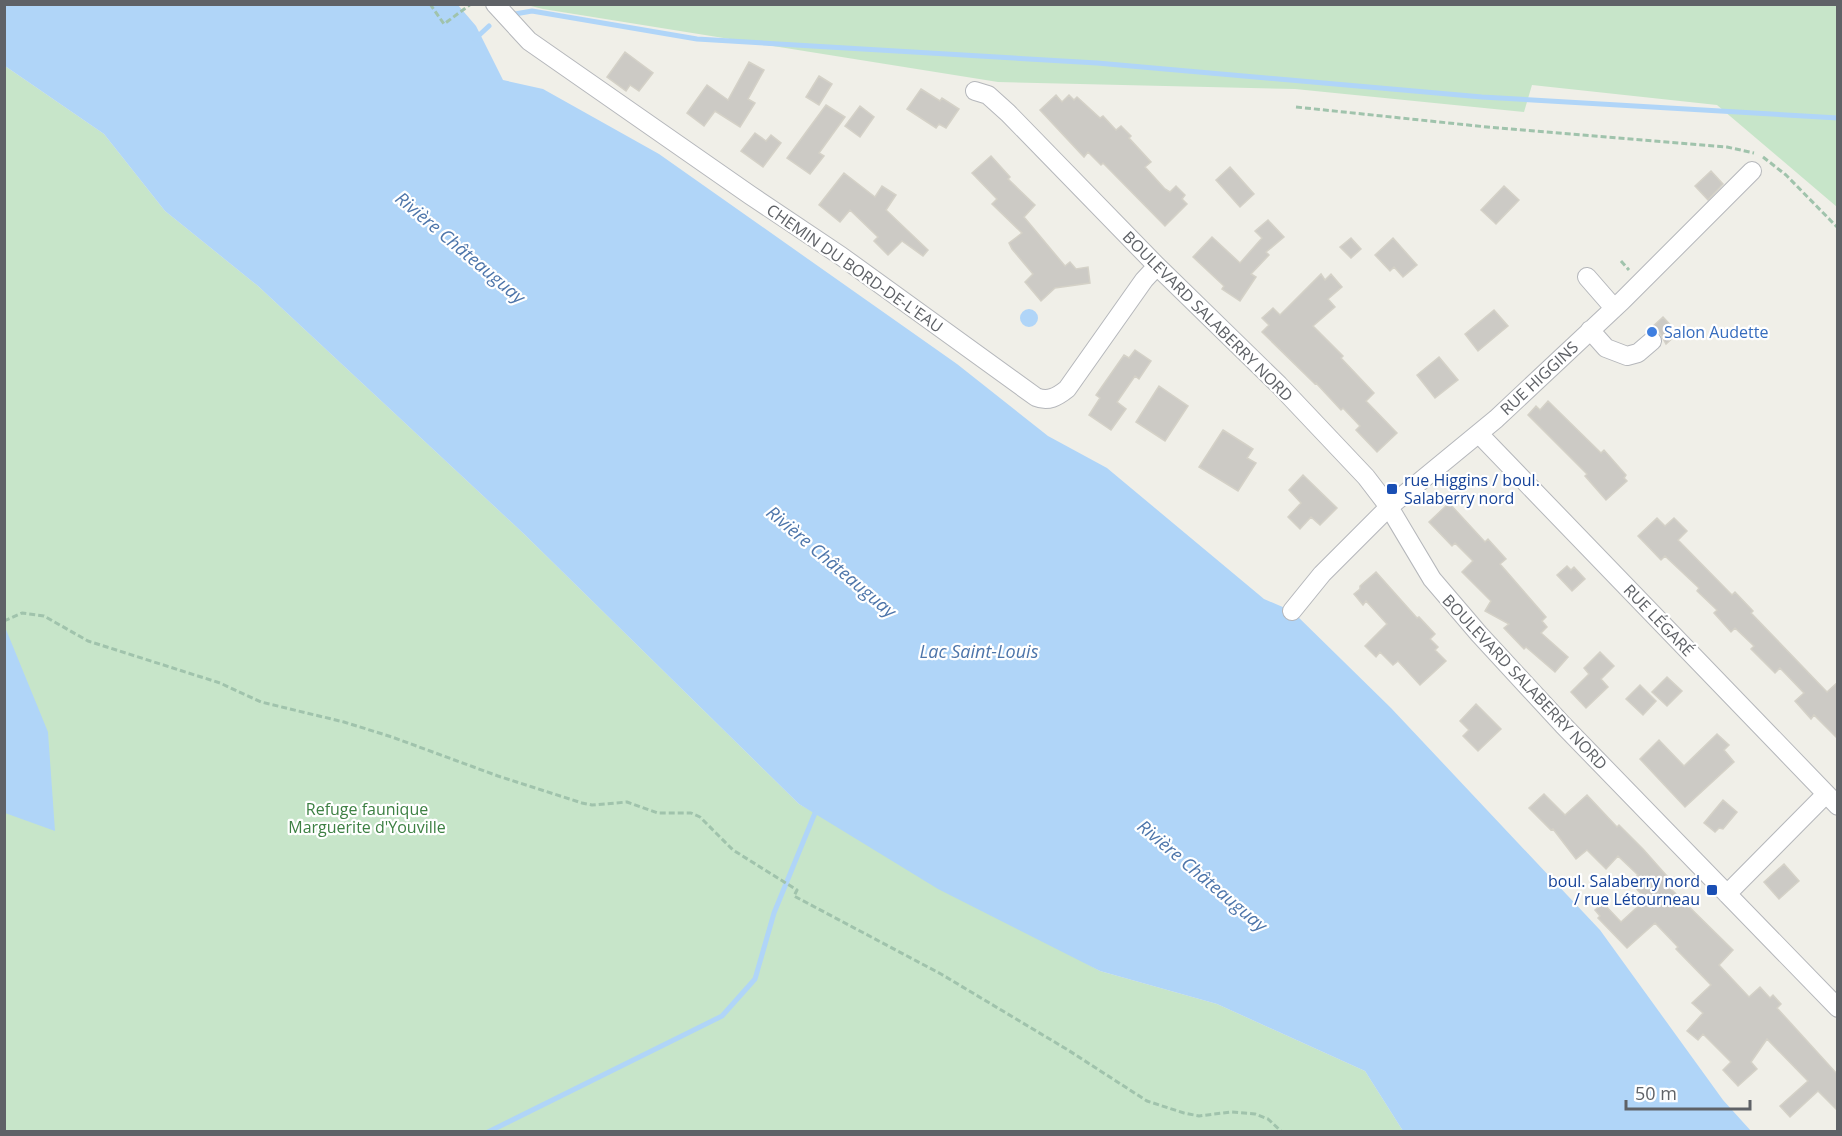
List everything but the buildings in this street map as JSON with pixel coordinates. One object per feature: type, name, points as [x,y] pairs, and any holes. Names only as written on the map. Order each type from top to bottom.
[{"type":"street","name":"CHEMIN DU BORD-DE-L'EAU","points":[[495,4],[523,43],[851,262],[1023,389],[1041,399],[1051,399],[1067,389],[1144,280],[1157,266]]},
{"type":"street","name":"BOULEVARD SALABERRY NORD","points":[[975,91],[988,95],[998,103],[1157,266],[1279,386],[1366,477],[1389,507],[1432,579],[1463,617],[1563,725],[1838,1008]]},
{"type":"street","name":"RUE HIGGINS","points":[[1292,610],[1323,574],[1389,507],[1479,434],[1614,308],[1752,171]]},
{"type":"street","points":[[1587,277],[1614,308]]},
{"type":"street","points":[[1590,330],[1606,348],[1627,356],[1638,353],[1652,341]]},
{"type":"street","name":"RUE LÉGARÉ","points":[[1479,434],[1832,800]]},
{"type":"street","points":[[1727,894],[1832,800]]},
{"type":"path","points":[[430,4],[444,24],[471,4]]},
{"type":"path","points":[[1296,107],[1487,128],[1738,148],[1760,155],[1777,167],[1838,228]]},
{"type":"path","points":[[1621,261],[1626,266]]},
{"type":"path","points":[[4,621],[22,613],[44,616],[88,641],[220,683],[261,702],[344,722],[392,737],[498,776],[582,803],[592,805],[627,802],[658,813],[691,813],[700,817],[733,849],[797,890],[794,896],[942,974],[1147,1101],[1199,1116],[1231,1112],[1255,1114],[1268,1119],[1282,1131]]},
{"type":"green space","points":[[527,5],[1837,5],[1837,207],[1717,105],[1532,85],[1524,112],[1295,89],[998,82]]},
{"type":"green space","name":"Refuge faunique Marguerite d'Youville","points":[[5,66],[104,134],[165,211],[258,286],[524,534],[799,804],[1100,971],[1217,1004],[1365,1071],[1403,1131],[5,1132]]},
{"type":"water","name":"Lac Saint-Louis","points":[[4,5],[458,5],[476,26],[503,80],[543,89],[659,154],[957,364],[1048,436],[1107,468],[1264,599],[1292,611],[1391,708],[1600,930],[1723,1100],[1751,1131],[1403,1131],[1365,1071],[1217,1004],[1100,971],[938,889],[799,804],[524,534],[258,286],[165,211],[104,134],[5,66]]},
{"type":"water","points":[[1029,309],[1035,312],[1038,318],[1035,324],[1029,327],[1023,324],[1020,318],[1023,312]]},
{"type":"water","points":[[5,627],[48,732],[55,831],[5,813]]},
{"type":"waterway","points":[[515,14],[532,11],[697,39],[1097,63],[1482,97],[1838,118]]},
{"type":"waterway","points":[[475,39],[489,26]]},
{"type":"waterway","points":[[488,1132],[722,1016],[755,979],[774,913],[815,813]]},
{"type":"place","name":"Salon Audette","points":[[1652,332]]},
{"type":"place","name":"rue Higgins / boul. Salaberry nord","points":[[1392,489]]},
{"type":"place","name":"boul. Salaberry nord / rue Létourneau","points":[[1712,890]]},
{"type":"water label","name":"Rivière Châteauguay","points":[[460,248]]},
{"type":"water label","name":"Rivière Châteauguay","points":[[831,562]]},
{"type":"water label","name":"Rivière Châteauguay","points":[[1202,876]]}]
